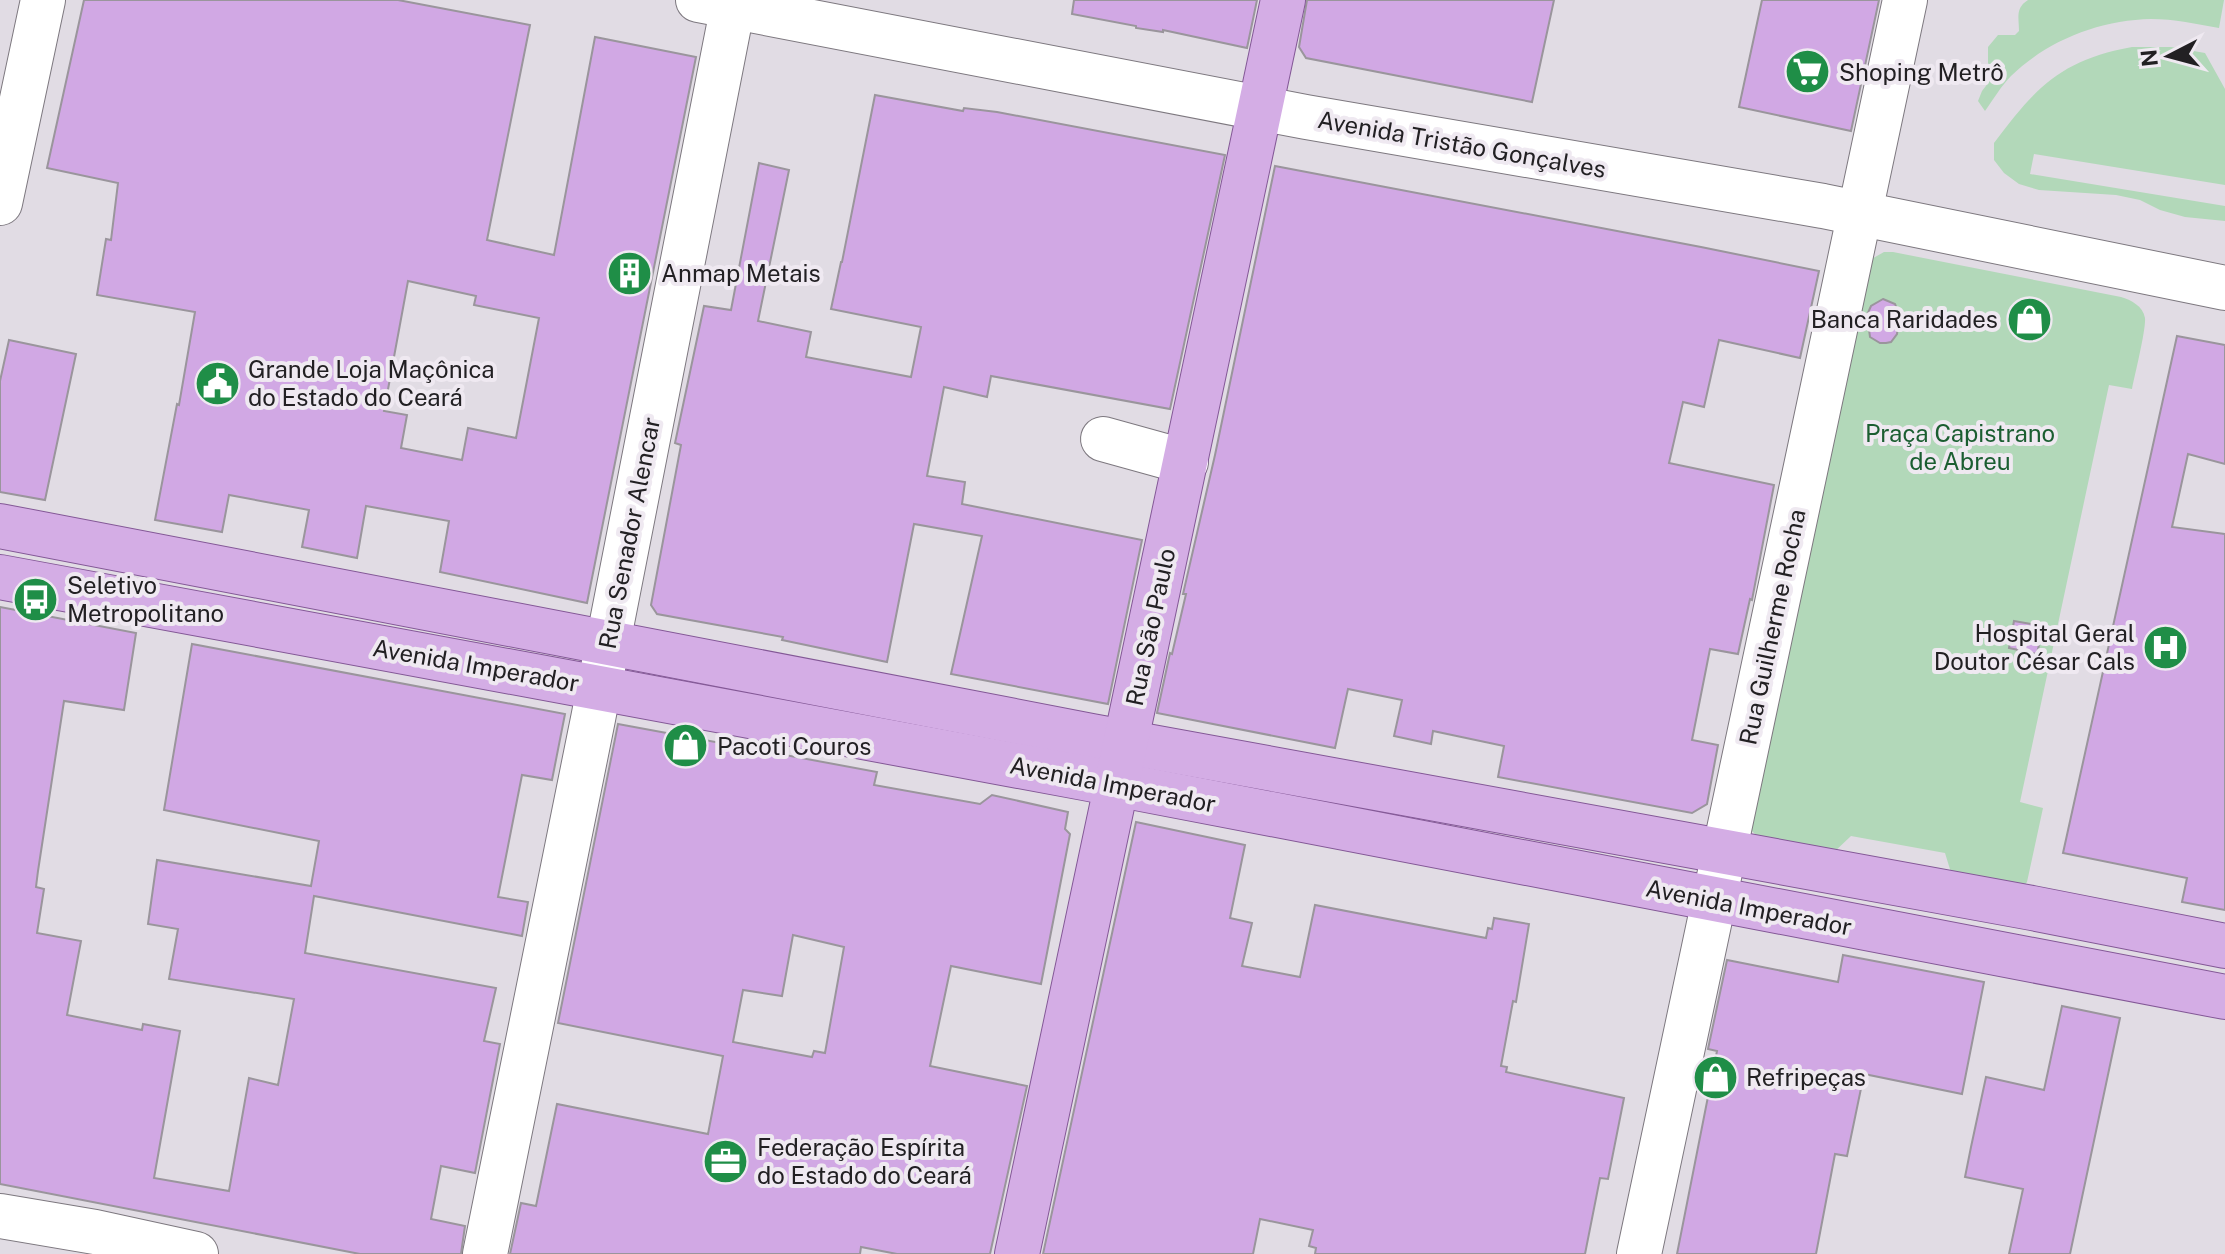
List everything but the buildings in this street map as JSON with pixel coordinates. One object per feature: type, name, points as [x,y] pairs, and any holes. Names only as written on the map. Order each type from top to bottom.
[{"type":"main road","name":"Rua São Paulo","points":[[1017,1254],[1283,0]]},
{"type":"main road","name":"Avenida Imperador","points":[[0,526],[1125,742],[2225,946]]},
{"type":"main road","name":"Avenida Imperador","points":[[0,577],[1116,785],[2225,997]]},
{"type":"street","points":[[0,203],[43,0]]},
{"type":"street","name":"Rua Guilherme Rocha","points":[[1639,1254],[1905,0]]},
{"type":"street","name":"Avenida Tristão Gonçalves","points":[[721,2],[1258,108],[1859,213],[2225,288]]},
{"type":"street","name":"Rua Senador Alencar","points":[[485,1254],[608,643],[721,2]]},
{"type":"street","points":[[1103,439],[1186,462]]},
{"type":"street","points":[[0,1216],[196,1254]]},
{"type":"green space","points":[[2028,0],[2224,0],[2219,28],[2168,20],[2132,20],[2094,28],[2058,42],[2011,76],[1985,111],[1978,101],[1995,74],[1988,63],[1988,47],[1998,35],[2015,35],[2019,31],[2019,10]]},
{"type":"green space","points":[[2132,47],[2171,47],[2205,53],[2225,89],[2225,185],[2034,154],[2030,174],[2225,206],[2225,221],[2185,217],[2140,200],[2116,195],[2039,190],[2019,184],[2004,173],[1994,160],[1994,143],[2037,91],[2068,68]]},
{"type":"green space","name":"Praça Capistrano de Abreu","points":[[1884,252],[2121,297],[2139,307],[2145,318],[2132,389],[2109,385],[2020,802],[2043,808],[2027,882],[2023,887],[1953,879],[1945,853],[1851,836],[1832,854],[1761,840],[1751,830],[1868,261]]},
{"type":"place","name":"Shoping Metrô","points":[[1808,72]]},
{"type":"place","name":"Anmap Metais","points":[[630,273]]},
{"type":"place","name":"Banca Raridades","points":[[2029,319]]},
{"type":"place","name":"Grande Loja Maçônica do Estado do Ceará","points":[[217,383]]},
{"type":"place","name":"Seletivo Metropolitano","points":[[36,599]]},
{"type":"place","name":"Hospital Geral Doutor César Cals","points":[[2166,647]]},
{"type":"place","name":"Pacoti Couros","points":[[686,746]]},
{"type":"place","name":"Refripeças","points":[[1715,1077]]},
{"type":"place","name":"Federação Espírita do Estado do Ceará","points":[[726,1161]]}]
